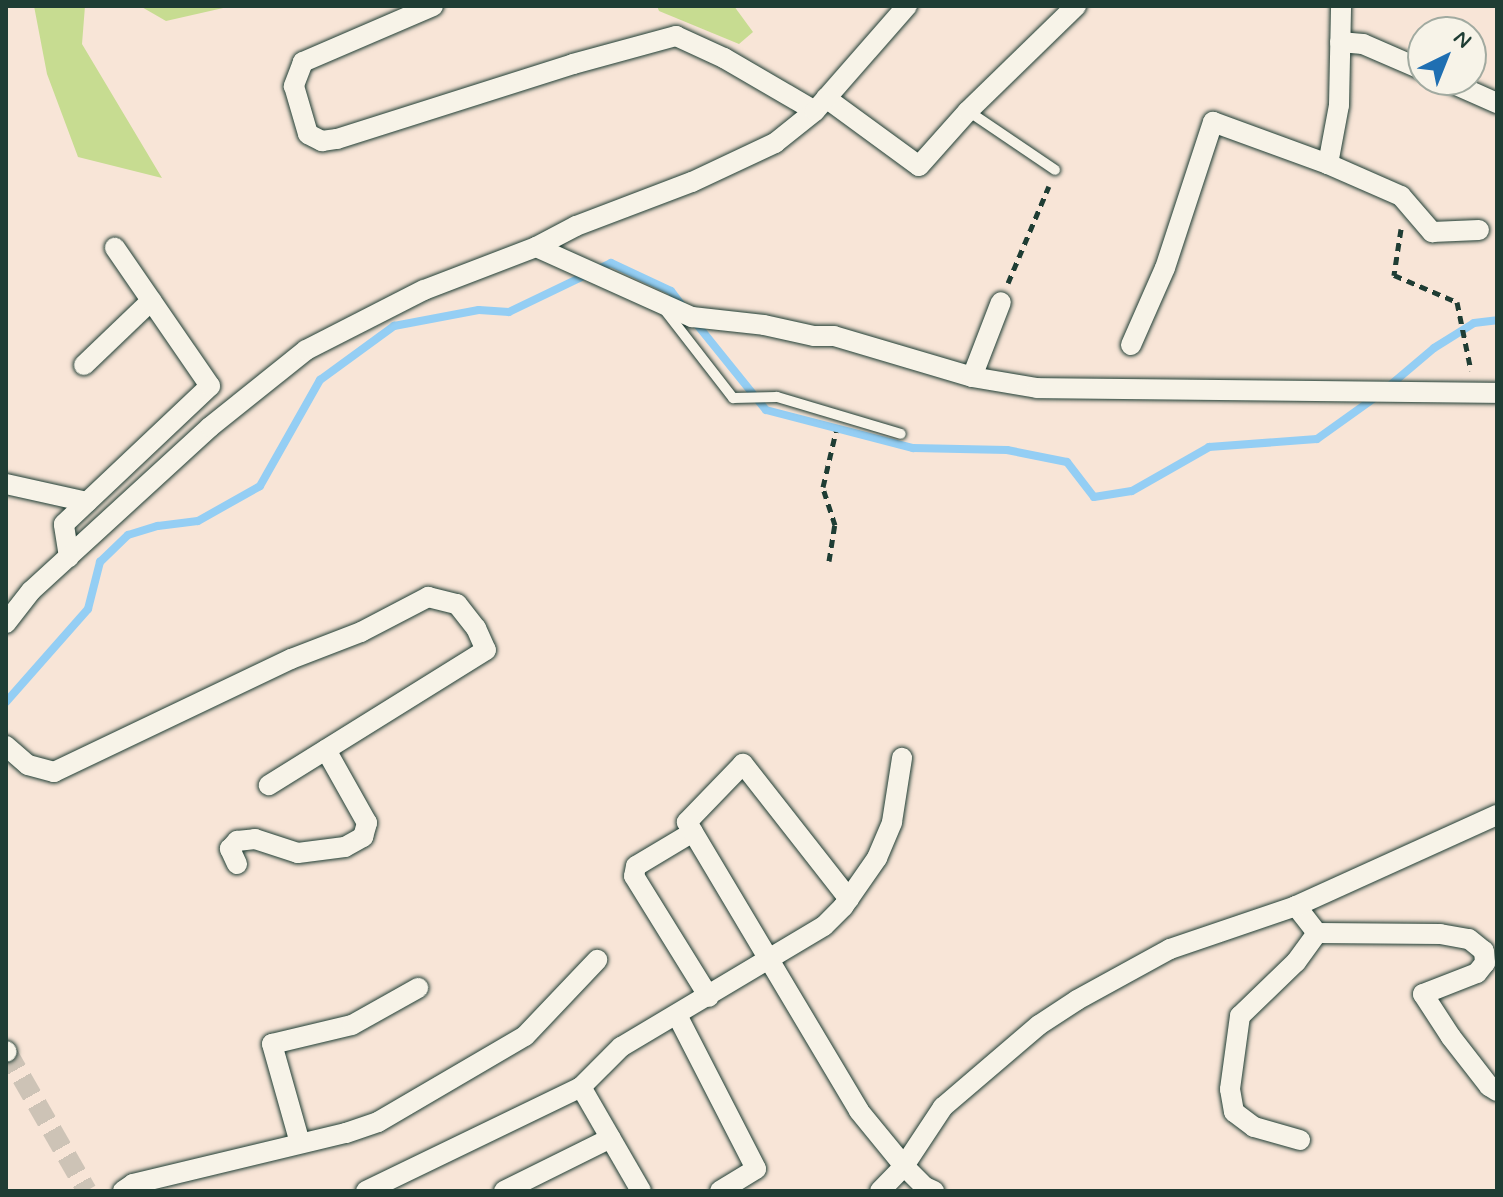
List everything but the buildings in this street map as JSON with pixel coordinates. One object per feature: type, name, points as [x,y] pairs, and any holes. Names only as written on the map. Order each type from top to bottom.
[{"type":"street","points":[[433,6],[303,62],[294,86],[308,134],[322,141],[337,139],[661,38],[676,36],[820,105],[919,166],[968,111],[1076,6]]},
{"type":"street","points":[[6,623],[31,591],[210,427],[306,350],[424,290],[536,247],[576,226],[692,182],[775,143],[820,105],[907,6]]},
{"type":"street","points":[[1328,164],[1339,105],[1341,6]]},
{"type":"street","points":[[1340,42],[1363,44],[1407,63]]},
{"type":"street","points":[[1131,352],[1165,268],[1213,122],[1328,164],[1401,196],[1432,232],[1479,230]]},
{"type":"street","points":[[536,247],[692,317],[764,325],[814,336],[834,336],[972,377],[1037,388],[1126,385],[1476,395],[1497,393]]},
{"type":"street","points":[[69,557],[64,524],[210,386],[115,248]]},
{"type":"street","points":[[972,377],[1004,295]]},
{"type":"street","points":[[84,365],[151,301]]},
{"type":"street","points":[[6,484],[87,502]]},
{"type":"street","points":[[6,746],[28,765],[54,772],[291,659],[361,632],[428,597],[457,604],[476,628],[486,650],[269,785]]},
{"type":"street","points":[[237,864],[230,849],[237,841],[255,839],[298,853],[345,847],[363,837],[367,823],[326,750]]},
{"type":"street","points":[[366,1191],[581,1087],[621,1047],[824,926],[849,899],[877,858],[892,822],[902,758]]},
{"type":"street","points":[[849,899],[743,764],[687,822],[859,1111],[904,1166],[934,1191]]},
{"type":"street","points":[[880,1191],[904,1166],[943,1107],[1039,1025],[1170,949],[1296,906],[1497,815]]},
{"type":"street","points":[[693,832],[636,866],[634,876],[709,997]]},
{"type":"street","points":[[1296,906],[1317,933]]},
{"type":"street","points":[[1317,933],[1440,934],[1469,939],[1484,951],[1485,963],[1477,973],[1423,994],[1451,1037],[1489,1086],[1497,1091]]},
{"type":"street","points":[[1300,1140],[1254,1127],[1234,1112],[1230,1089],[1240,1016],[1296,962],[1317,933]]},
{"type":"street","points":[[123,1191],[133,1184],[378,1122],[525,1036],[597,960]]},
{"type":"street","points":[[300,1143],[272,1044],[352,1025],[418,988]]},
{"type":"street","points":[[677,1015],[756,1169],[720,1191]]},
{"type":"street","points":[[581,1087],[641,1191]]},
{"type":"street","points":[[504,1191],[611,1138]]},
{"type":"lane","points":[[968,111],[1055,170]]},
{"type":"lane","points":[[659,302],[733,398],[777,397],[901,434]]},
{"type":"path","points":[[1004,295],[1055,170]]},
{"type":"path","points":[[1410,206],[1398,237],[1394,275],[1457,302],[1476,395]]},
{"type":"path","points":[[829,561],[835,525],[823,487],[839,418]]},
{"type":"green space","points":[[34,6],[85,6],[82,44],[162,178],[78,157],[47,74]]},
{"type":"green space","points":[[140,6],[232,6],[166,21]]},
{"type":"green space","points":[[657,6],[734,6],[753,32],[739,44],[659,11]]},
{"type":"waterway","points":[[6,702],[88,609],[100,562],[128,535],[158,526],[198,521],[260,486],[320,380],[394,326],[479,310],[509,312],[611,263],[671,291],[684,308]]},
{"type":"waterway","points":[[1388,387],[1434,348],[1474,323],[1497,320]]},
{"type":"waterway","points":[[695,322],[766,410],[913,448],[1007,450],[1067,462],[1094,497],[1132,491],[1209,447],[1317,439],[1377,396]]},
{"type":"tunnel","points":[[7,1052],[87,1191]]}]
